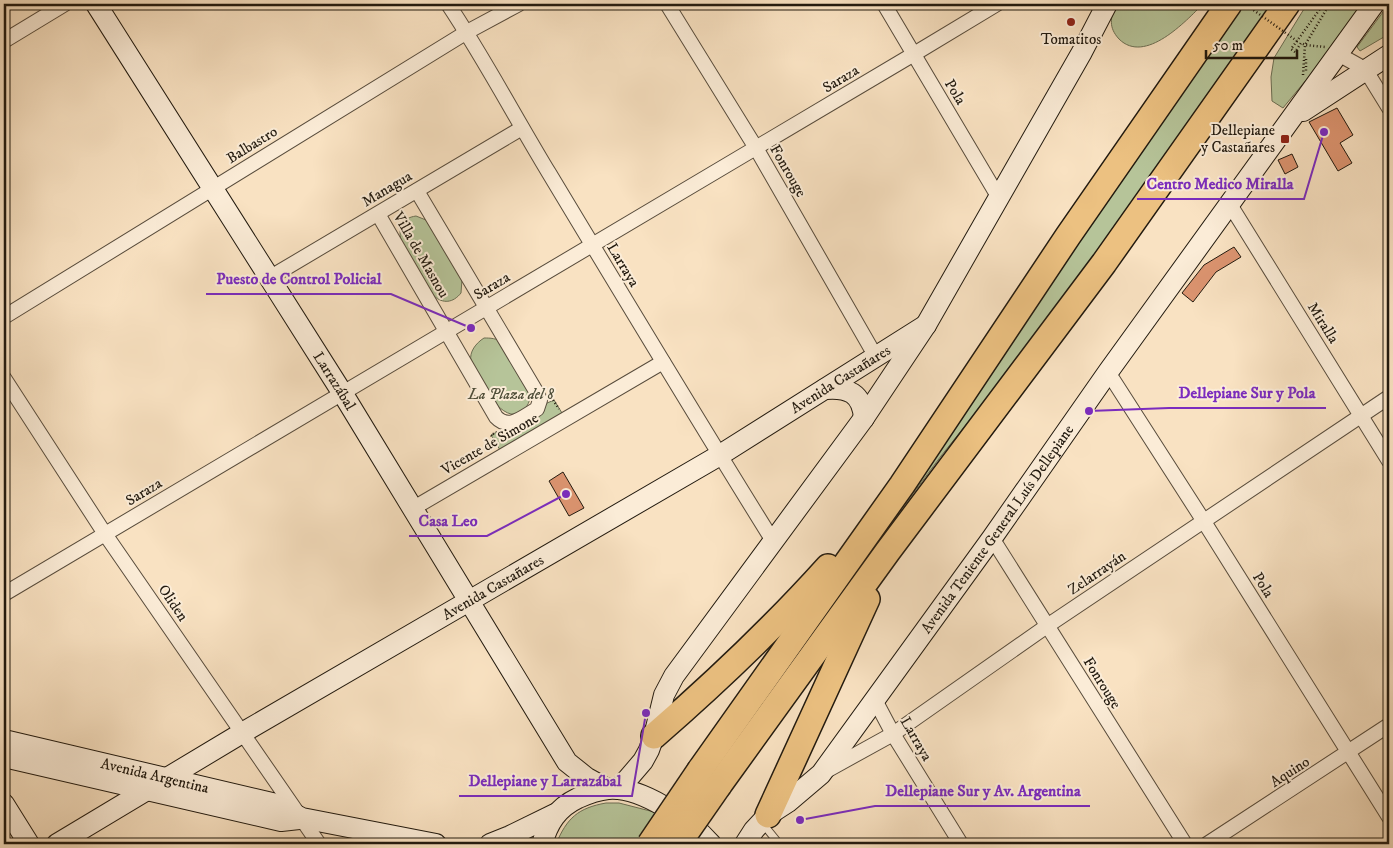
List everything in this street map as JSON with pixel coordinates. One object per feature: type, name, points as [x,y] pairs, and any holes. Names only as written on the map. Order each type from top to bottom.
[{"type":"highway","points":[[678,844],[710,778],[902,485],[1068,236],[1229,4]]},
{"type":"highway","points":[[650,844],[710,778],[888,551],[1104,263],[1288,4]]},
{"type":"highway","points":[[654,736],[707,691],[803,594],[902,485]]},
{"type":"highway","points":[[764,818],[829,683],[888,551]]},
{"type":"street","points":[[4,41],[65,4]]},
{"type":"street","name":"Larrazábal","points":[[96,4],[342,394],[568,762],[587,778],[613,789],[644,797],[666,808],[686,821],[711,844]]},
{"type":"street","name":"Larraya","points":[[448,4],[467,32],[592,245],[773,541]]},
{"type":"street","name":"Balbastro","points":[[4,317],[467,32],[519,4]]},
{"type":"street","name":"Fonrouge","points":[[667,4],[756,148],[876,357]]},
{"type":"street","name":"Pola","points":[[884,4],[999,198]]},
{"type":"street","name":"Saraza","points":[[4,594],[997,4]]},
{"type":"street","points":[[490,844],[589,793],[613,789],[643,761],[654,736],[664,695],[674,676],[864,418],[926,325],[1091,36],[1107,4]]},
{"type":"street","name":"Avenida Teniente General Luís Dellepiane","points":[[745,844],[764,818],[788,802],[821,774],[992,538],[1287,122],[1374,4]]},
{"type":"street","points":[[1338,54],[1365,69],[1389,108]]},
{"type":"street","points":[[1287,122],[1389,55]]},
{"type":"street","name":"Managua","points":[[269,278],[522,128]]},
{"type":"street","points":[[417,191],[487,308]]},
{"type":"street","name":"Miralla","points":[[1229,203],[1389,461]]},
{"type":"street","name":"Villa de Masnou","points":[[378,214],[447,332],[499,427]]},
{"type":"street","name":"Vicente de Simone","points":[[487,308],[540,400],[537,409],[511,424],[499,427]]},
{"type":"street","name":"Avenida Castañares","points":[[57,844],[242,733],[720,455],[926,325]]},
{"type":"street","name":"Vicente de Simone","points":[[412,509],[663,362]]},
{"type":"street","name":"Pola","points":[[1108,372],[1389,817]]},
{"type":"street","name":"Oliden","points":[[4,378],[105,534],[319,844]]},
{"type":"street","points":[[825,389],[845,390],[853,394],[860,400],[864,408],[864,418]]},
{"type":"street","name":"Zelarrayán","points":[[821,774],[893,734],[1203,520],[1389,398]]},
{"type":"street","name":"Fonrouge","points":[[992,538],[1185,844]]},
{"type":"street","name":"Larraya","points":[[876,700],[893,734],[961,844]]},
{"type":"street","name":"Aquino","points":[[1207,844],[1349,753],[1389,725]]},
{"type":"street","name":"Avenida Argentina","points":[[4,740],[272,804],[302,818],[436,844]]},
{"type":"street","name":"Avenida Argentina","points":[[4,757],[148,789],[281,822],[302,818]]},
{"type":"street","name":"Larrazábal","points":[[562,808],[570,789],[568,762]]},
{"type":"street","points":[[4,804],[30,844]]},
{"type":"street","points":[[542,844],[545,831],[562,808]]},
{"type":"lane","points":[[764,818],[776,840],[776,844]]},
{"type":"path","points":[[1245,4],[1297,41]]},
{"type":"path","points":[[1322,6],[1326,10],[1305,45],[1302,43],[1295,52],[1290,49],[1297,41],[1322,6]]},
{"type":"path","points":[[554,400],[562,413]]},
{"type":"path","points":[[491,435],[500,450]]},
{"type":"green space","points":[[1115,4],[1203,4],[1164,38],[1153,44],[1141,47],[1129,46],[1116,35],[1111,22]]},
{"type":"green space","points":[[1240,4],[1275,4],[1029,346],[941,456],[897,515],[925,469]]},
{"type":"green space","points":[[1307,4],[1364,4],[1334,46],[1283,108],[1272,101],[1271,77],[1274,58]]},
{"type":"green space","points":[[1389,4],[1389,34],[1360,51],[1357,47]]},
{"type":"green space","points":[[416,216],[426,220],[462,279],[461,293],[455,299],[444,301],[434,296],[401,240],[400,231],[402,224],[407,219]]},
{"type":"green space","name":"La Plaza del 8","points":[[484,338],[496,339],[502,343],[518,368],[529,391],[529,402],[519,413],[509,413],[498,406],[471,361],[472,351],[478,342]]},
{"type":"green space","points":[[554,400],[562,413],[500,450],[491,435],[499,431],[511,431],[540,413],[545,404]]},
{"type":"green space","points":[[606,803],[619,803],[658,813],[636,844],[556,844],[569,821],[581,811]]},
{"type":"building","points":[[1337,108],[1353,135],[1340,143],[1352,163],[1338,171],[1309,122]]},
{"type":"building","points":[[1292,154],[1298,167],[1285,174],[1278,160]]},
{"type":"building","points":[[1234,247],[1241,257],[1216,272],[1193,302],[1182,293],[1204,265]]},
{"type":"building","points":[[563,472],[584,508],[569,516],[549,481]]},
{"type":"place","name":"Tomatitos","points":[[1071,22]]},
{"type":"place","name":"Centro Medico Miralla","points":[[1324,132]]},
{"type":"place","name":"Dellepiane y Castañares","points":[[1285,139]]},
{"type":"place","name":"Puesto de Control Policial","points":[[471,328]]},
{"type":"place","name":"Dellepiane Sur y Pola","points":[[1089,411]]},
{"type":"place","name":"Casa Leo","points":[[566,494]]},
{"type":"place","name":"Dellepiane y Larrazábal","points":[[646,713]]},
{"type":"place","name":"Dellepiane Sur y Av. Argentina","points":[[800,820]]}]
